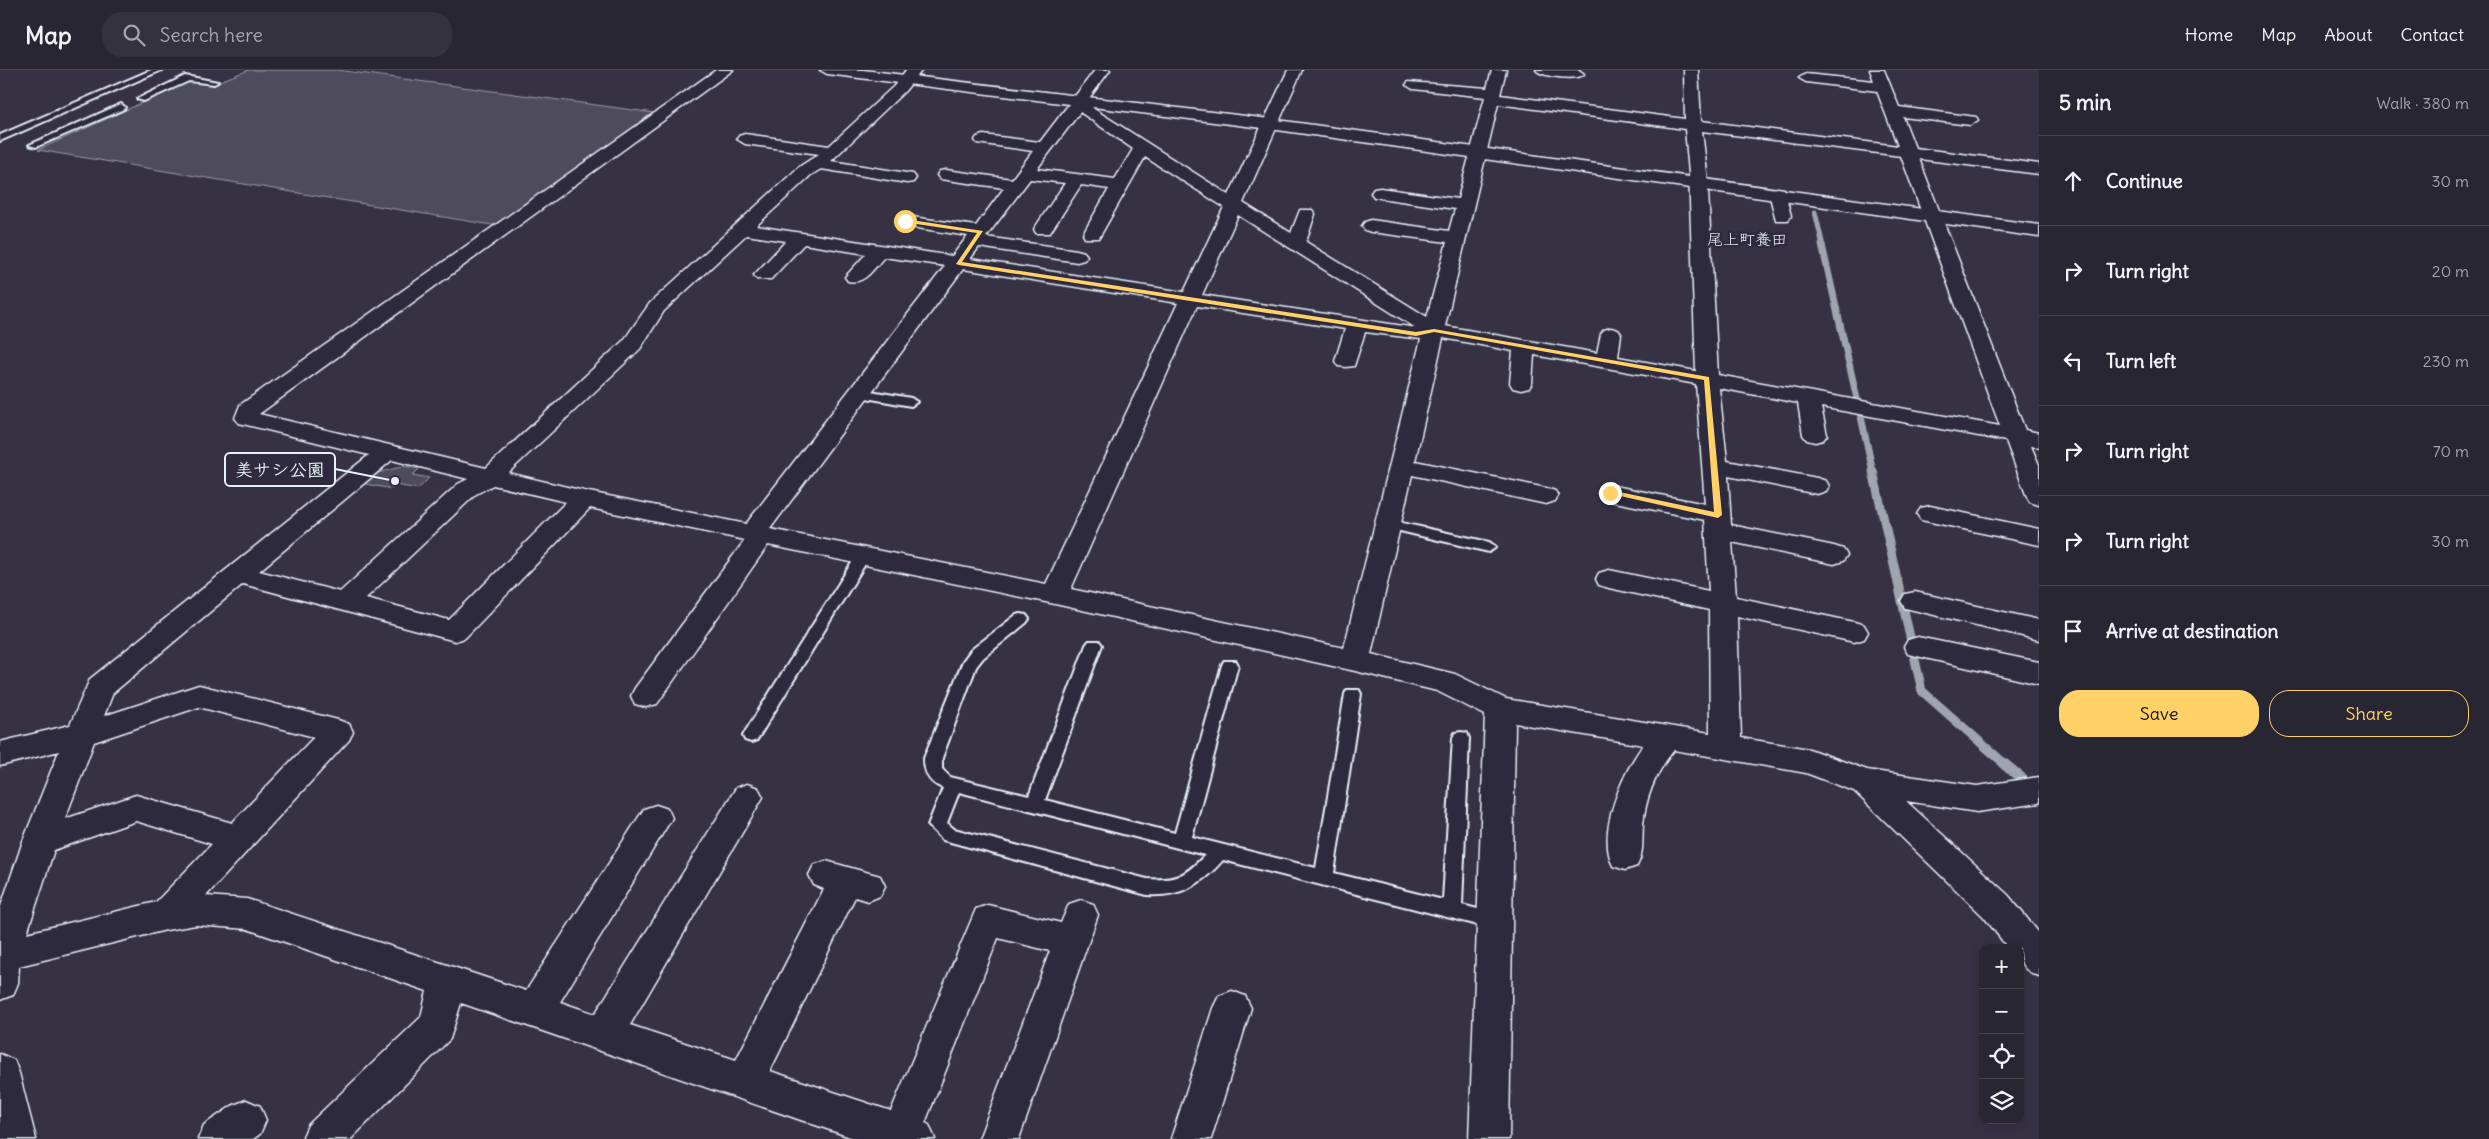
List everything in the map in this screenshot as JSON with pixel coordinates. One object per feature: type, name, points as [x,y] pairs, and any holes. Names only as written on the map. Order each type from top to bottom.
[{"type":"street","points":[[726,70],[248,410],[247,418],[584,499],[1055,595],[1355,661],[1445,682],[1500,709],[1809,761],[1865,782],[1977,799],[2039,790]]},
{"type":"street","points":[[827,70],[910,75],[1079,101],[1478,152],[2039,231]]},
{"type":"street","points":[[646,696],[758,534],[859,393],[959,264],[977,237],[1103,70]]},
{"type":"street","points":[[1055,595],[1235,205],[1295,70]]},
{"type":"street","points":[[1691,70],[1707,379],[1724,603],[1726,747]]},
{"type":"street","points":[[1877,70],[1934,216],[2028,438],[2039,497]]},
{"type":"street","points":[[1548,73],[1577,74]]},
{"type":"street","points":[[345,603],[467,489],[492,476],[632,344],[657,307],[805,171],[818,164],[900,88],[910,75]]},
{"type":"street","points":[[1806,78],[1883,86]]},
{"type":"street","points":[[1417,79],[1554,93]]},
{"type":"street","points":[[1495,86],[1693,125],[1762,134],[1831,136],[1906,145],[2039,169]]},
{"type":"street","points":[[1355,661],[1434,330],[1495,86]]},
{"type":"street","points":[[1079,101],[1088,112],[1142,148],[1296,244],[1356,273],[1434,330]]},
{"type":"street","points":[[1874,104],[1970,120]]},
{"type":"street","points":[[1762,134],[1763,151]]},
{"type":"street","points":[[745,139],[832,151]]},
{"type":"street","points":[[983,140],[1044,148]]},
{"type":"street","points":[[1906,145],[1981,146]]},
{"type":"street","points":[[1092,234],[1142,148]]},
{"type":"street","points":[[818,164],[907,178]]},
{"type":"street","points":[[946,175],[1076,180],[1120,185]]},
{"type":"street","points":[[1043,229],[1076,180]]},
{"type":"street","points":[[1380,193],[1465,205]]},
{"type":"street","points":[[1778,193],[1782,216]]},
{"type":"street","points":[[1296,244],[1306,214]]},
{"type":"street","points":[[905,221],[1078,256]]},
{"type":"street","points":[[1371,226],[1458,238]]},
{"type":"street","points":[[743,229],[1416,334],[1434,330],[2028,438]]},
{"type":"street","points":[[764,275],[800,238]]},
{"type":"street","points":[[856,277],[879,251]]},
{"type":"street","points":[[1346,361],[1357,325]]},
{"type":"street","points":[[1607,361],[1611,334]]},
{"type":"street","points":[[1521,383],[1524,345]]},
{"type":"street","points":[[1808,398],[1815,435]]},
{"type":"street","points":[[1,964],[40,841],[100,687],[387,452]]},
{"type":"street","points":[[1402,466],[1546,496]]},
{"type":"street","points":[[1715,466],[1817,487]]},
{"type":"street","points":[[1610,490],[1834,555]]},
{"type":"street","points":[[237,574],[455,631],[584,499]]},
{"type":"street","points":[[1930,514],[2039,537]]},
{"type":"street","points":[[1609,578],[1854,632]]},
{"type":"street","points":[[1915,601],[2039,630]]},
{"type":"street","points":[[1918,647],[2039,673]]},
{"type":"street","points":[[0,754],[82,734],[199,696],[338,732],[166,915]]},
{"type":"street","points":[[1489,1139],[1500,709]]},
{"type":"street","points":[[1625,856],[1626,816],[1637,780],[1654,750],[1666,738]]},
{"type":"street","points":[[1865,782],[1996,906],[2039,960]]},
{"type":"street","points":[[604,1034],[747,797]]},
{"type":"street","points":[[40,841],[136,808],[238,838]]},
{"type":"street","points":[[534,1011],[656,818]]},
{"type":"street","points":[[745,1082],[847,880]]},
{"type":"street","points":[[1,964],[166,915],[196,910],[247,914],[745,1082],[884,1134],[988,920],[1077,928],[999,1139]]},
{"type":"street","points":[[322,1139],[437,1027],[448,982]]},
{"type":"street","points":[[1191,1139],[1232,1008]]},
{"type":"street","points":[[0,1073],[10,1134]]},
{"type":"lane","points":[[141,99],[207,70]]},
{"type":"lane","points":[[0,138],[154,72],[214,82]]},
{"type":"lane","points":[[128,84],[164,89]]},
{"type":"lane","points":[[74,107],[110,112]]},
{"type":"lane","points":[[33,144],[121,107]]},
{"type":"lane","points":[[859,393],[911,402]]},
{"type":"lane","points":[[1388,524],[1489,547]]},
{"type":"lane","points":[[751,736],[863,556]]},
{"type":"lane","points":[[1021,619],[977,654],[969,665],[933,758],[933,771],[945,782],[1494,921]]},
{"type":"lane","points":[[1035,804],[1094,645]]},
{"type":"lane","points":[[1182,842],[1230,665]]},
{"type":"lane","points":[[1324,877],[1354,694]]},
{"type":"lane","points":[[1452,910],[1461,738]]},
{"type":"lane","points":[[953,784],[938,825],[949,835],[1147,887],[1163,889],[1196,878],[1220,851]]},
{"type":"shaded area","points":[[249,70],[337,70],[655,113],[498,226],[38,150],[190,81],[212,84]]},
{"type":"shaded area","points":[[405,466],[419,469],[413,475],[429,478],[418,489],[396,485],[392,489],[360,483],[373,474]]},
{"type":"waterway","points":[[1815,212],[1823,246]]},
{"type":"waterway","points":[[1822,245],[1858,403]]},
{"type":"waterway","points":[[1860,412],[1873,472]]},
{"type":"waterway","points":[[1873,471],[1922,691],[2005,764]]},
{"type":"waterway","points":[[2003,763],[2021,778]]},
{"type":"place","name":"美サシ公園","points":[[395,481]]},
{"type":"district","name":"尾上町養田","points":[[1747,239]]},
{"type":"route","points":[[905,221],[981,232],[959,264],[1416,334],[1434,330],[1707,379],[1718,515],[1610,493]]}]
